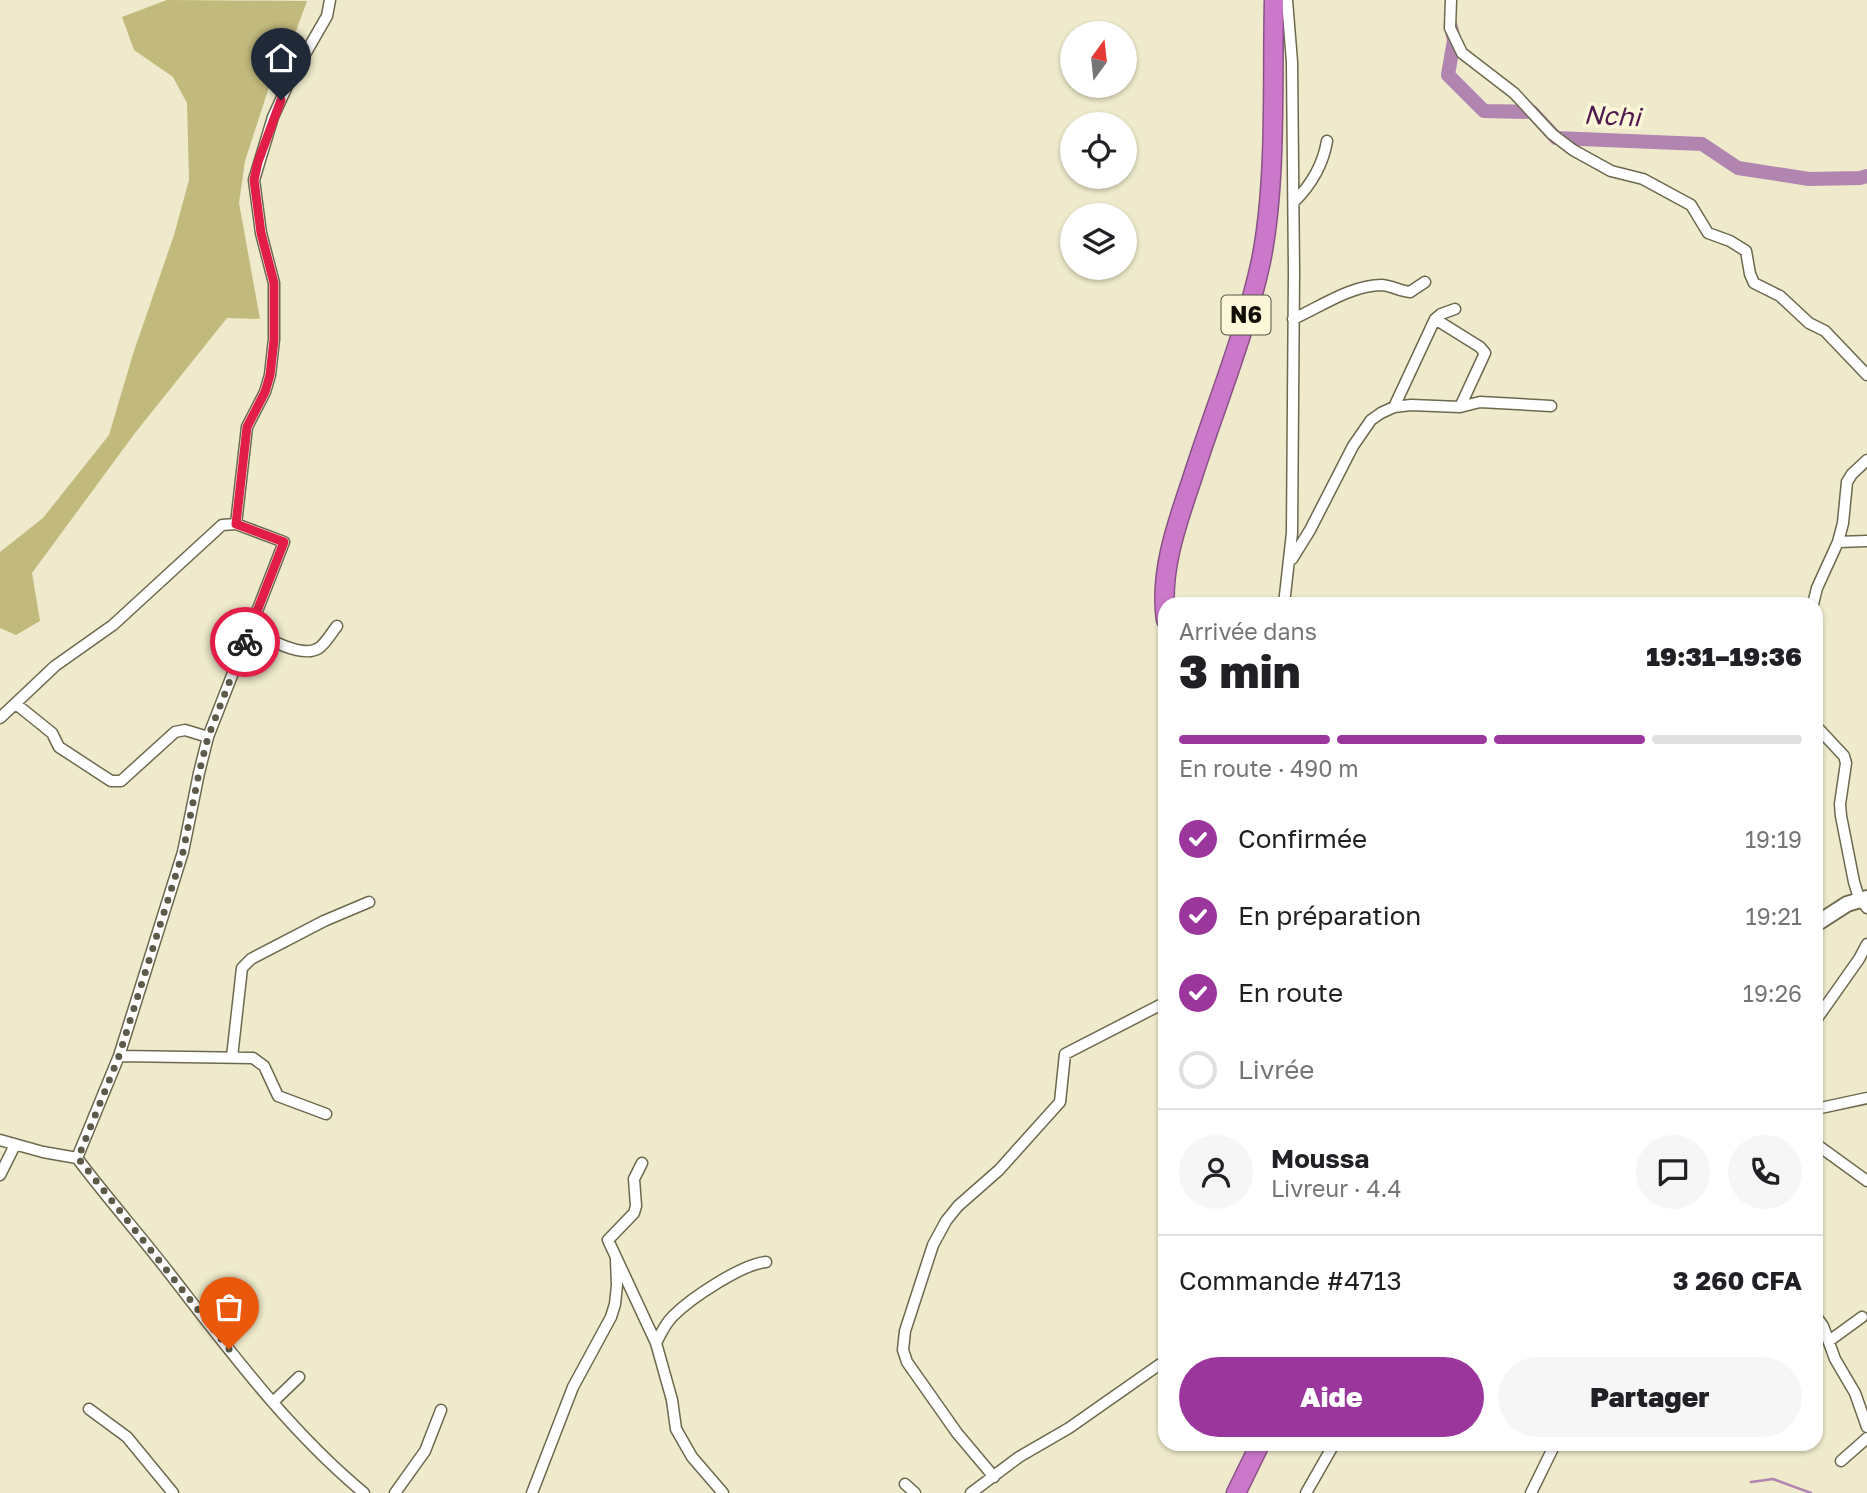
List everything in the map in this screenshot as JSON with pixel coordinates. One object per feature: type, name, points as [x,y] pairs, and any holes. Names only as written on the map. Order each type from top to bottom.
[{"type":"highway","name":"N6","points":[[1165,597],[1171,547],[1244,322],[1263,247],[1271,150],[1274,0]]},
{"type":"highway","points":[[1237,1493],[1257,1451]]},
{"type":"main road","points":[[1823,920],[1864,901]]},
{"type":"street","points":[[236,524],[247,427],[265,392],[274,340],[274,283],[261,233],[254,180],[273,117],[289,82],[327,16],[330,0]]},
{"type":"street","points":[[1284,597],[1290,562],[1294,202],[1291,29],[1287,0]]},
{"type":"street","points":[[1291,29],[1294,0]]},
{"type":"street","points":[[1451,0],[1450,28],[1462,53],[1514,93],[1552,134],[1573,150],[1611,171],[1643,179],[1691,205],[1708,233],[1730,241],[1746,251],[1754,283],[1785,300],[1809,323],[1825,331],[1867,375]]},
{"type":"street","points":[[1294,202],[1316,173],[1325,155],[1327,141]]},
{"type":"street","points":[[1293,319],[1329,300],[1358,290],[1386,285],[1410,292],[1425,282]]},
{"type":"street","points":[[1394,407],[1436,319],[1455,309]]},
{"type":"street","points":[[1436,319],[1485,353],[1460,407]]},
{"type":"street","points":[[1290,562],[1371,420],[1394,407],[1460,407],[1480,402],[1551,406]]},
{"type":"street","points":[[1815,597],[1838,542],[1843,523],[1846,482],[1867,460]]},
{"type":"street","points":[[0,718],[55,666],[113,625],[222,525],[236,524],[284,542],[208,737],[183,852],[119,1056],[78,1158]]},
{"type":"street","points":[[1838,542],[1867,541]]},
{"type":"street","points":[[251,628],[281,647],[310,650],[319,648],[337,626]]},
{"type":"street","points":[[16,704],[49,730],[60,747],[111,781],[121,781],[175,732],[185,730],[208,737]]},
{"type":"street","points":[[1823,734],[1844,756],[1846,763],[1840,804],[1864,901]]},
{"type":"street","points":[[232,1057],[242,968],[251,959],[324,921],[369,902]]},
{"type":"street","points":[[1823,1010],[1867,944]]},
{"type":"street","points":[[994,1476],[937,1405],[907,1362],[903,1350],[905,1331],[933,1245],[958,1206],[999,1170],[1060,1101],[1065,1054],[1158,1006]]},
{"type":"street","points":[[119,1056],[253,1058],[264,1066],[278,1096],[326,1114]]},
{"type":"street","points":[[1823,1107],[1867,1098]]},
{"type":"street","points":[[0,1140],[78,1158],[217,1335],[331,1465],[364,1493]]},
{"type":"street","points":[[0,1175],[15,1145]]},
{"type":"street","points":[[1823,1149],[1867,1181]]},
{"type":"street","points":[[642,1163],[633,1186],[636,1206],[634,1213],[608,1240],[656,1343],[672,1400],[676,1429],[692,1457],[723,1493]]},
{"type":"street","points":[[532,1493],[573,1387],[611,1317],[617,1285],[616,1256]]},
{"type":"street","points":[[656,1343],[666,1324],[686,1304],[740,1269],[754,1263],[766,1262]]},
{"type":"street","points":[[1829,1341],[1862,1317]]},
{"type":"street","points":[[1823,1326],[1835,1359],[1855,1393],[1867,1427]]},
{"type":"street","points":[[971,1493],[1019,1457],[1069,1428],[1158,1366]]},
{"type":"street","points":[[274,1401],[299,1377]]},
{"type":"street","points":[[89,1409],[127,1437],[173,1493]]},
{"type":"street","points":[[395,1493],[425,1451],[441,1410]]},
{"type":"street","points":[[1842,1461],[1867,1438]]},
{"type":"street","points":[[1306,1493],[1330,1451]]},
{"type":"street","points":[[1531,1493],[1552,1451]]},
{"type":"street","points":[[905,1484],[915,1493]]},
{"type":"shaded area","points":[[167,0],[307,1],[284,64],[269,87],[245,161],[239,203],[260,319],[227,318],[135,433],[32,573],[40,621],[16,635],[0,628],[0,552],[43,518],[109,435],[133,354],[174,235],[189,180],[187,103],[173,77],[134,50],[122,17]]},
{"type":"waterway","name":"Nchi","points":[[1451,27],[1454,40],[1448,75],[1484,111],[1532,112],[1556,138],[1702,144],[1738,168],[1809,179],[1867,176]]},
{"type":"waterway","points":[[1751,1482],[1773,1479],[1811,1493]]},
{"type":"way so far","points":[[229,1349],[78,1158],[119,1056],[183,852],[208,737],[245,642]]},
{"type":"route","points":[[245,642],[284,542],[236,524],[247,427],[265,392],[274,340],[274,283],[261,233],[254,180],[273,117],[281,100]]}]
